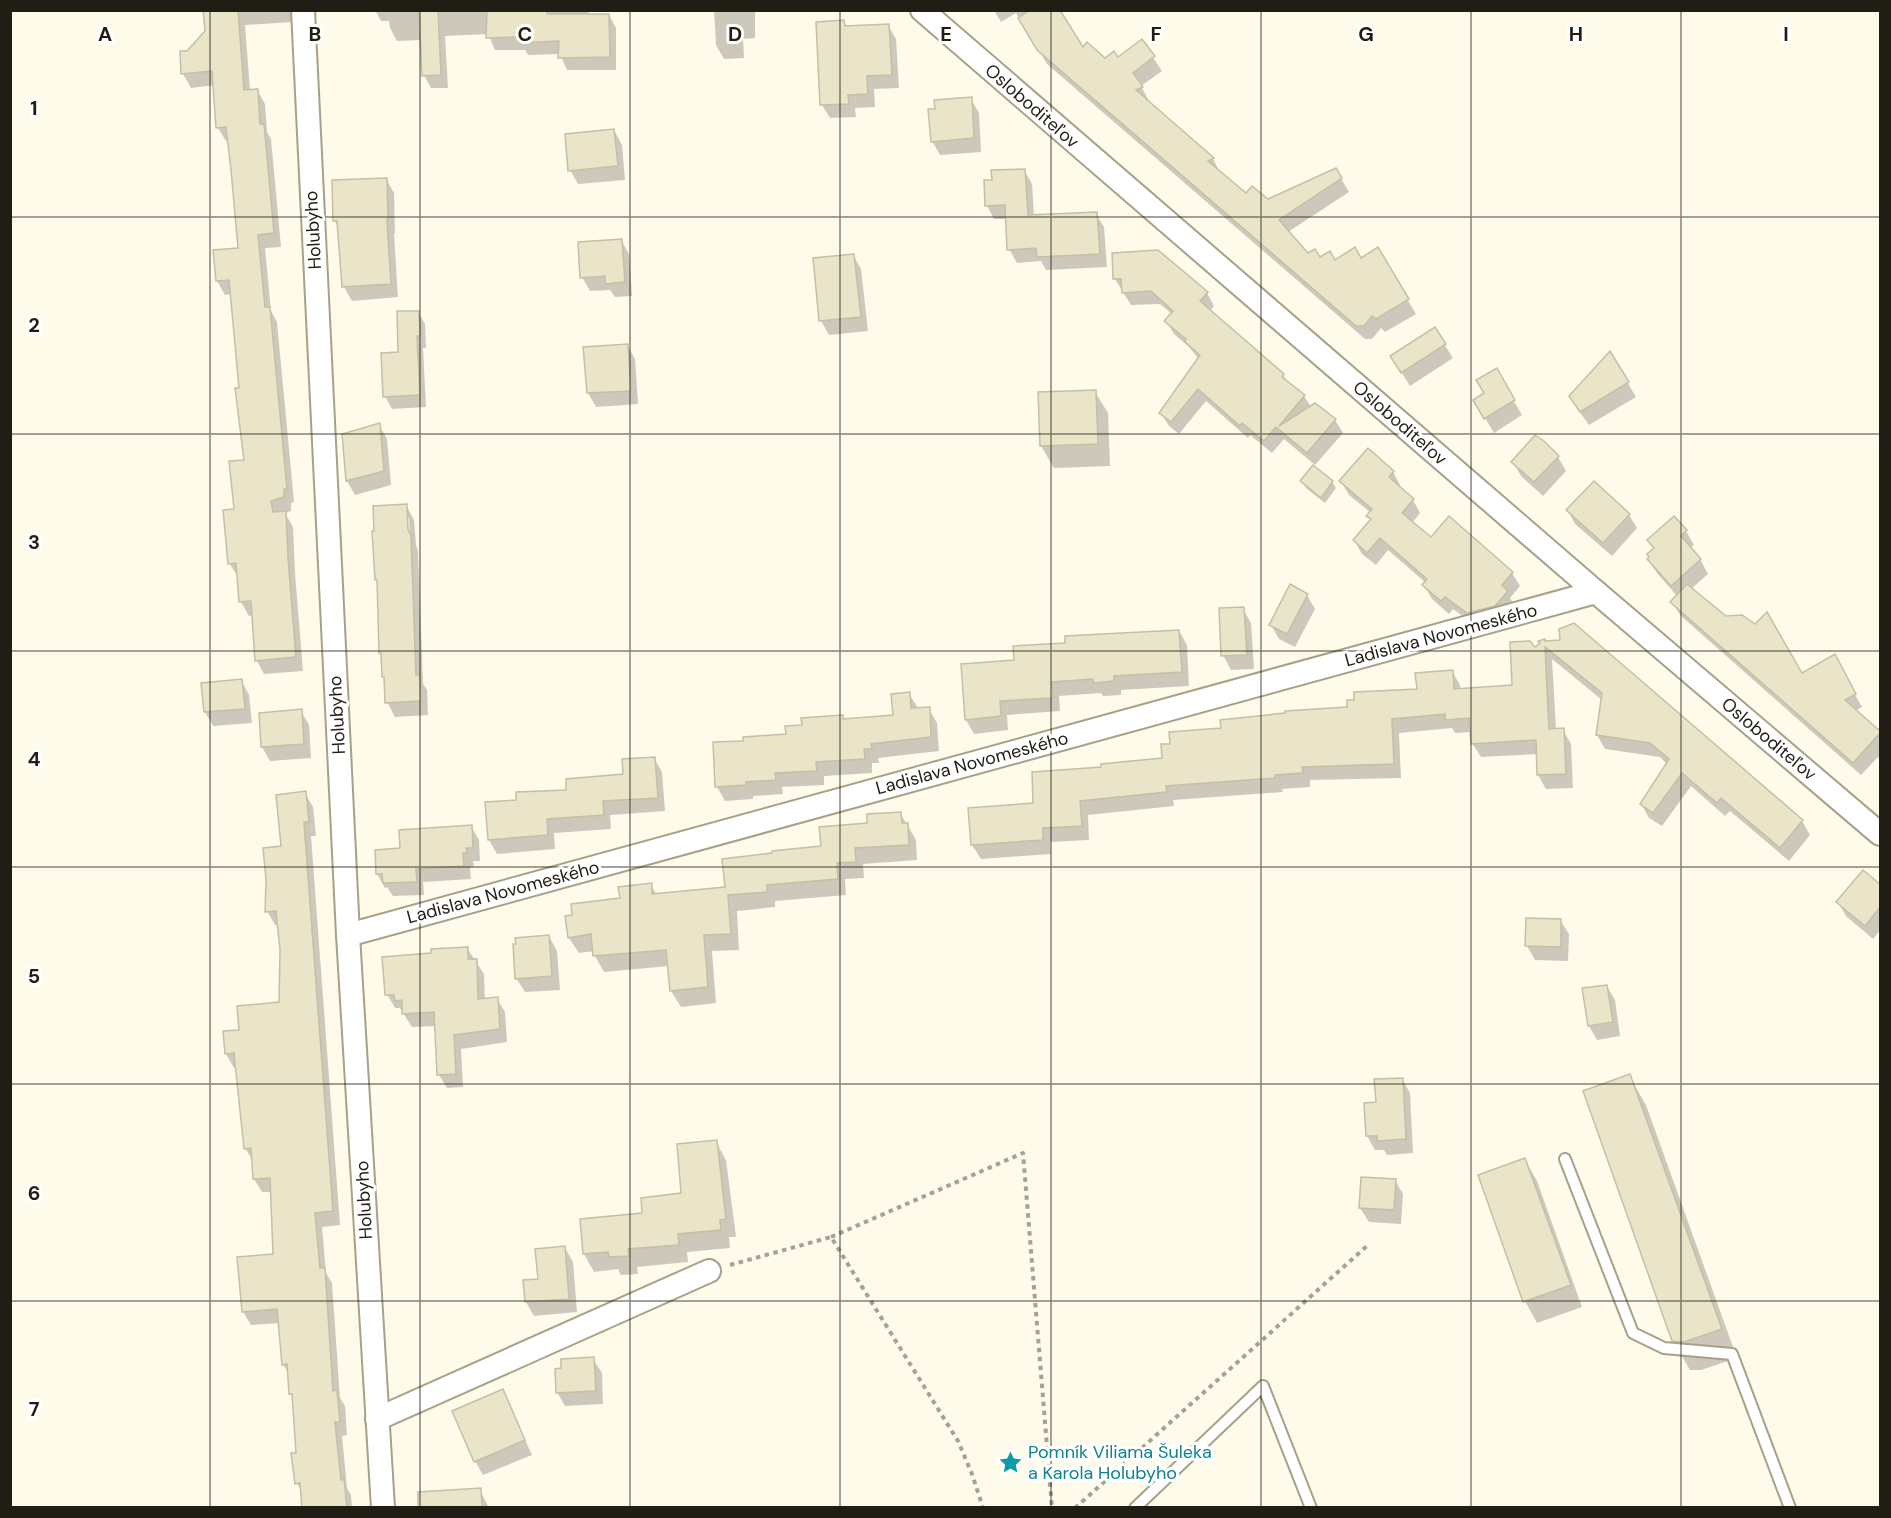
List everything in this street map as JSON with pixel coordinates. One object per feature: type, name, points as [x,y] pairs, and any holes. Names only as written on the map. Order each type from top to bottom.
[{"type":"street","name":"Holubyho","points":[[303,10],[348,935],[383,1508]]},
{"type":"street","name":"Osloboditeľov","points":[[922,10],[1596,592],[1881,834]]},
{"type":"street","name":"Ladislava Novomeského","points":[[348,935],[1596,592]]},
{"type":"street","points":[[377,1419],[710,1271]]},
{"type":"lane","points":[[1565,1159],[1633,1333],[1664,1348],[1732,1353],[1790,1508]]},
{"type":"lane","points":[[1135,1508],[1263,1386],[1311,1508]]},
{"type":"path","points":[[710,1271],[831,1237],[1023,1153],[1052,1508]]},
{"type":"path","points":[[831,1237],[958,1441],[983,1508]]},
{"type":"path","points":[[1075,1508],[1368,1245]]},
{"type":"building","points":[[203,10],[238,10],[244,90],[258,89],[260,124],[264,124],[274,233],[258,235],[265,307],[270,307],[287,489],[284,489],[284,497],[271,501],[273,512],[286,511],[296,657],[255,661],[251,601],[239,602],[236,563],[228,564],[223,510],[234,509],[229,461],[244,460],[235,388],[239,388],[229,280],[216,281],[213,250],[238,248],[231,170],[226,127],[216,128],[212,71],[181,74],[180,51],[187,51],[205,31]]},
{"type":"building","points":[[419,10],[438,10],[441,75],[422,76]]},
{"type":"building","points":[[487,10],[547,10],[547,14],[609,14],[610,57],[558,58],[559,41],[519,43],[519,37],[486,38]]},
{"type":"building","points":[[1030,10],[1060,10],[1083,47],[1087,42],[1105,58],[1114,51],[1118,57],[1142,39],[1155,56],[1133,73],[1143,87],[1136,90],[1214,158],[1208,161],[1246,193],[1252,186],[1268,199],[1336,168],[1342,178],[1279,220],[1308,253],[1315,249],[1320,257],[1330,251],[1335,260],[1355,247],[1361,258],[1378,247],[1409,299],[1376,319],[1372,316],[1364,326],[1356,326],[1037,50],[1018,18]]},
{"type":"building","points":[[844,20],[845,26],[889,24],[892,75],[867,76],[868,94],[848,95],[849,104],[820,105],[816,22]]},
{"type":"building","points":[[972,97],[974,138],[931,142],[928,109],[935,109],[934,100]]},
{"type":"building","points":[[614,129],[618,166],[568,171],[565,134]]},
{"type":"building","points":[[1025,169],[1028,215],[1097,212],[1100,254],[1037,257],[1036,248],[1007,250],[1005,205],[985,206],[984,180],[992,180],[991,170]]},
{"type":"building","points":[[387,178],[391,284],[342,287],[337,221],[333,221],[332,180]]},
{"type":"building","points":[[622,239],[625,282],[605,284],[605,276],[580,278],[578,242]]},
{"type":"building","points":[[1158,250],[1208,292],[1200,301],[1284,374],[1282,377],[1305,395],[1279,426],[1315,403],[1336,419],[1307,453],[1276,427],[1264,441],[1242,423],[1240,426],[1198,389],[1171,422],[1159,413],[1200,355],[1185,342],[1186,339],[1164,321],[1173,311],[1151,291],[1122,293],[1121,279],[1113,279],[1112,253]]},
{"type":"building","points":[[854,254],[861,317],[819,321],[813,258]]},
{"type":"building","points":[[397,311],[419,311],[420,336],[417,336],[420,395],[383,397],[381,353],[398,352]]},
{"type":"building","points":[[1435,327],[1446,344],[1401,373],[1390,356]]},
{"type":"building","points":[[628,344],[631,391],[587,393],[583,347]]},
{"type":"building","points":[[1610,351],[1629,382],[1580,412],[1569,396]]},
{"type":"building","points":[[1497,368],[1515,400],[1484,419],[1473,400],[1484,393],[1476,380]]},
{"type":"building","points":[[1096,390],[1098,444],[1040,446],[1038,392]]},
{"type":"building","points":[[380,423],[384,471],[346,481],[342,434]]},
{"type":"building","points":[[1535,435],[1559,456],[1534,482],[1511,462]]},
{"type":"building","points":[[1368,448],[1394,471],[1389,477],[1414,499],[1402,513],[1431,537],[1449,516],[1513,572],[1502,585],[1508,591],[1495,606],[1467,613],[1445,597],[1441,601],[1422,585],[1427,579],[1380,538],[1367,553],[1353,540],[1371,519],[1366,516],[1372,509],[1339,481]]},
{"type":"building","points":[[1313,465],[1333,481],[1321,498],[1300,481]]},
{"type":"building","points":[[1594,481],[1630,514],[1603,543],[1566,510]]},
{"type":"building","points":[[407,504],[408,529],[411,536],[416,675],[420,675],[421,701],[385,703],[384,677],[382,677],[381,653],[379,653],[377,580],[375,580],[372,531],[374,531],[373,506]]},
{"type":"building","points":[[1674,516],[1687,530],[1681,536],[1701,559],[1671,586],[1647,559],[1649,557],[1647,554],[1654,548],[1647,540]]},
{"type":"building","points":[[1290,584],[1308,594],[1287,634],[1269,625]]},
{"type":"building","points":[[1687,584],[1726,616],[1742,615],[1755,624],[1767,612],[1802,673],[1835,654],[1856,694],[1845,700],[1881,732],[1853,763],[1670,602]]},
{"type":"building","points":[[1244,607],[1247,655],[1221,656],[1219,608]]},
{"type":"building","points":[[1574,623],[1803,820],[1780,848],[1721,798],[1717,803],[1682,773],[1653,813],[1640,804],[1669,759],[1650,743],[1596,735],[1602,693],[1545,647],[1549,729],[1564,728],[1566,774],[1537,775],[1536,740],[1471,744],[1469,718],[1445,720],[1445,714],[1392,719],[1394,764],[1302,767],[1303,773],[1275,775],[1275,778],[1166,786],[1167,792],[1080,801],[1082,826],[1043,828],[1043,840],[971,845],[968,808],[1033,803],[1032,772],[1101,767],[1101,764],[1162,758],[1161,744],[1170,744],[1169,732],[1221,728],[1220,720],[1285,713],[1285,711],[1347,707],[1347,700],[1354,700],[1354,692],[1417,689],[1415,673],[1453,670],[1454,689],[1512,685],[1510,642],[1530,641],[1535,647],[1540,643],[1538,641],[1545,639],[1545,641],[1560,640],[1559,629]]},
{"type":"building","points":[[1179,630],[1182,672],[1114,676],[1114,681],[1093,683],[1093,679],[1052,682],[1053,698],[1000,701],[1001,716],[965,720],[961,664],[1014,660],[1013,646],[1065,643],[1065,636]]},
{"type":"building","points":[[242,679],[245,709],[204,712],[201,683]]},
{"type":"building","points":[[910,692],[911,708],[930,707],[931,737],[871,744],[872,749],[864,749],[865,759],[816,762],[817,771],[775,773],[776,780],[715,787],[713,742],[743,741],[743,737],[786,734],[785,726],[802,725],[801,718],[843,715],[843,719],[893,715],[891,694]]},
{"type":"building","points":[[302,709],[304,744],[261,747],[259,713]]},
{"type":"building","points":[[655,757],[658,798],[603,801],[604,815],[547,819],[548,835],[488,840],[485,802],[516,800],[516,792],[566,790],[566,779],[623,774],[622,759]]},
{"type":"building","points":[[306,791],[309,822],[304,822],[333,1211],[315,1213],[320,1268],[325,1268],[333,1391],[337,1390],[340,1422],[335,1422],[341,1480],[344,1479],[347,1508],[302,1508],[300,1483],[295,1484],[291,1453],[296,1453],[292,1394],[289,1394],[287,1364],[282,1365],[277,1309],[242,1312],[237,1257],[273,1254],[270,1178],[253,1179],[251,1148],[244,1149],[234,1053],[225,1054],[223,1031],[239,1030],[237,1006],[279,1002],[280,950],[276,911],[265,912],[266,880],[263,848],[281,846],[276,795]]},
{"type":"building","points":[[901,812],[902,823],[908,823],[909,845],[855,848],[856,862],[837,863],[838,879],[767,885],[767,892],[728,895],[731,934],[704,935],[708,987],[670,991],[666,950],[593,956],[591,934],[568,938],[565,916],[572,915],[571,904],[620,898],[618,887],[652,883],[652,894],[725,887],[722,859],[821,846],[819,827],[867,823],[867,814]]},
{"type":"building","points":[[472,825],[473,848],[466,848],[467,853],[463,853],[464,866],[416,869],[417,882],[383,883],[382,874],[376,874],[375,850],[400,848],[399,830]]},
{"type":"building","points":[[1863,870],[1881,885],[1881,906],[1865,926],[1836,902]]},
{"type":"building","points":[[1526,918],[1561,919],[1561,947],[1525,946]]},
{"type":"building","points":[[549,935],[552,976],[515,979],[513,944],[516,944],[515,938]]},
{"type":"building","points":[[468,947],[468,959],[477,959],[478,999],[498,997],[500,1029],[454,1035],[456,1074],[437,1075],[434,1012],[402,1014],[402,1000],[395,1001],[394,995],[385,995],[382,957],[431,953],[431,949]]},
{"type":"building","points":[[1607,985],[1613,1022],[1588,1026],[1582,988]]},
{"type":"building","points":[[1630,1074],[1722,1329],[1684,1342],[1672,1341],[1583,1091]]},
{"type":"building","points":[[1403,1078],[1406,1139],[1377,1141],[1377,1136],[1366,1136],[1364,1103],[1376,1102],[1374,1079]]},
{"type":"building","points":[[717,1140],[726,1219],[720,1220],[721,1230],[678,1234],[679,1245],[628,1249],[629,1256],[609,1257],[608,1252],[583,1254],[580,1219],[642,1213],[641,1198],[681,1193],[677,1144]]},
{"type":"building","points":[[1525,1158],[1571,1285],[1523,1302],[1478,1175]]},
{"type":"building","points":[[1361,1177],[1396,1179],[1394,1210],[1359,1208]]},
{"type":"building","points":[[565,1246],[569,1299],[525,1302],[523,1280],[538,1279],[535,1249]]},
{"type":"building","points":[[594,1357],[596,1391],[556,1393],[555,1369],[561,1368],[561,1359]]},
{"type":"building","points":[[503,1389],[525,1440],[474,1462],[452,1411]]},
{"type":"building","points":[[481,1488],[482,1508],[418,1508],[418,1492]]},
{"type":"place","name":"Pomník Viliama Šuleka a Karola Holubyho","points":[[1010,1462]]}]
